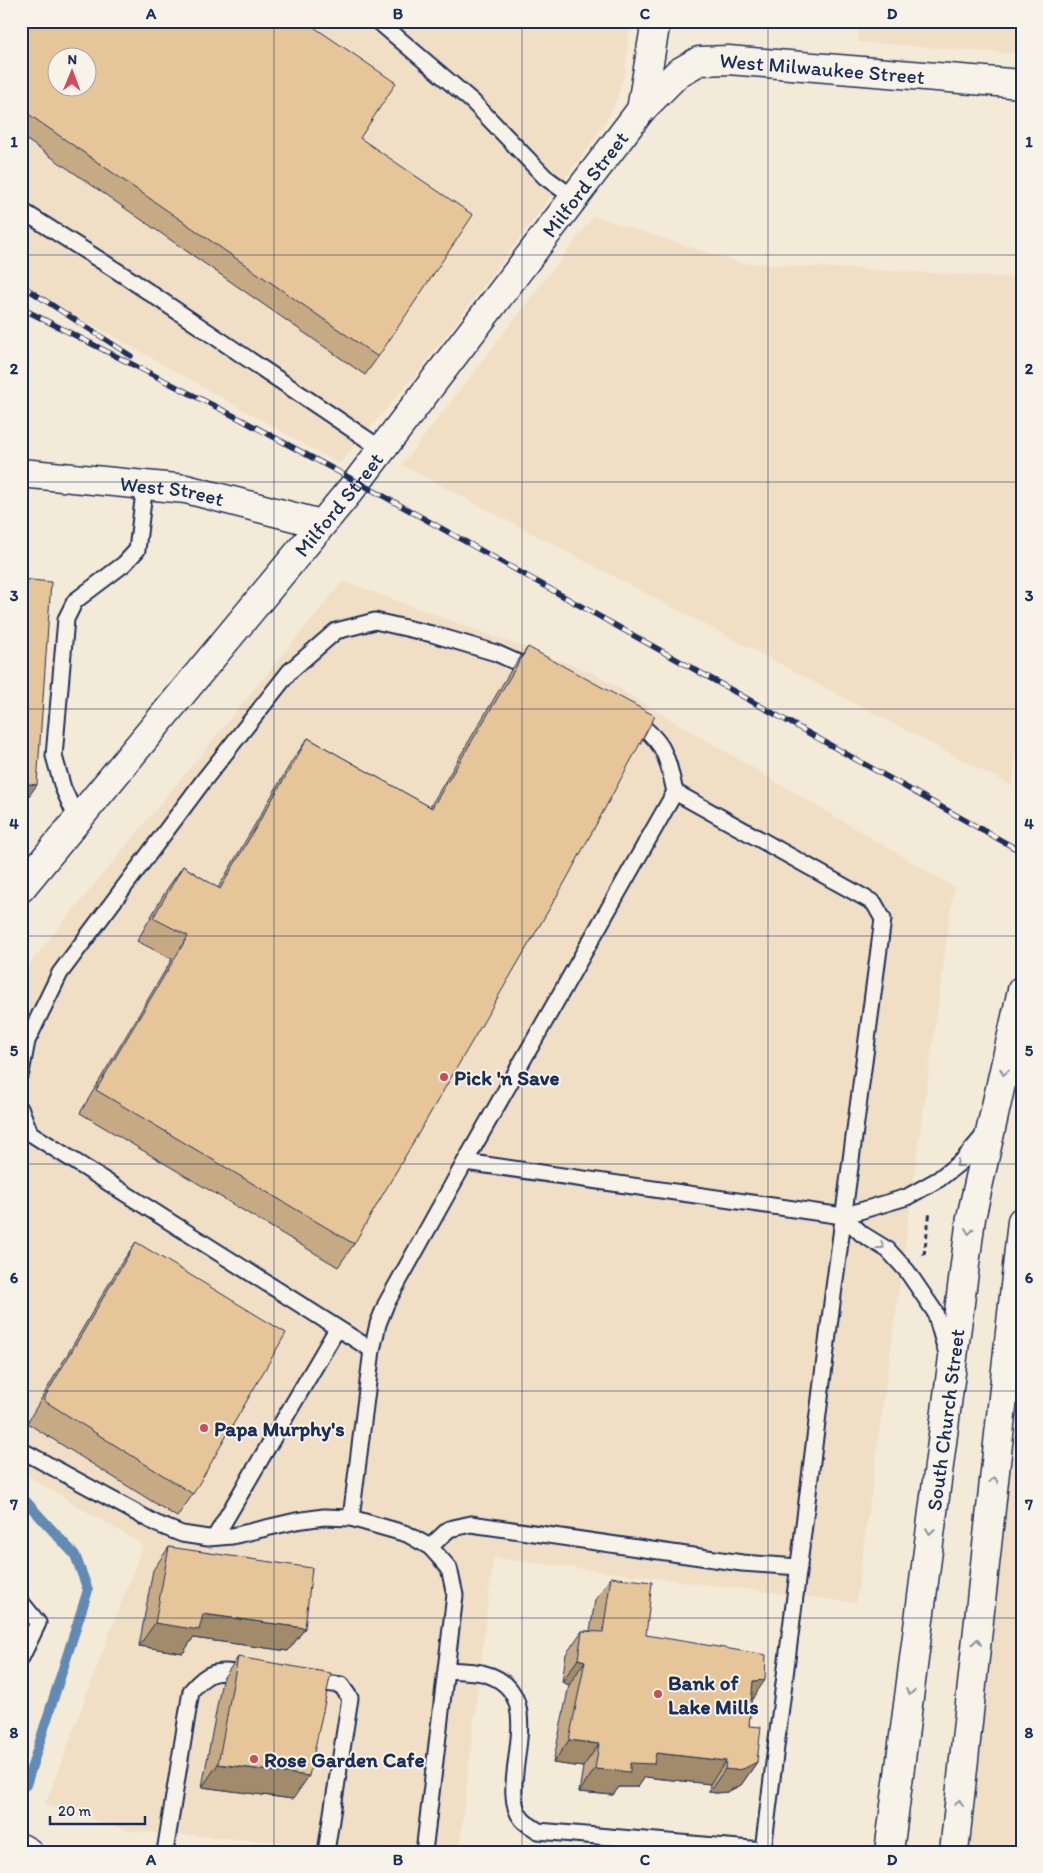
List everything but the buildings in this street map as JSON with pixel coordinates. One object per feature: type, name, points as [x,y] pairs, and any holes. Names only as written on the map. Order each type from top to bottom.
[{"type":"main road","points":[[641,110],[656,21]]},
{"type":"main road","name":"West Milwaukee Street","points":[[641,110],[678,73],[699,61],[728,60],[1022,84]]},
{"type":"main road","name":"Milford Street","points":[[21,888],[382,450],[641,110]]},
{"type":"main road","name":"West Street","points":[[21,473],[186,489],[321,524]]},
{"type":"main road","name":"South Church Street","points":[[889,1852],[971,1218],[1022,990]]},
{"type":"main road","points":[[954,1852],[1014,1370],[1022,1221]]},
{"type":"main road","points":[[21,1848],[28,1852]]},
{"type":"lane","points":[[378,21],[473,102],[545,178],[574,198]]},
{"type":"lane","points":[[21,210],[125,276],[382,450]]},
{"type":"lane","points":[[78,820],[64,788],[54,756],[66,619],[75,602],[124,564],[136,550],[145,484]]},
{"type":"lane","points":[[21,1073],[27,1041],[60,973],[204,780],[290,671],[336,632],[374,621],[432,634],[496,653],[552,678]]},
{"type":"lane","points":[[351,1518],[372,1350],[378,1324],[386,1304],[675,792],[667,755],[657,740],[652,733],[617,708]]},
{"type":"lane","points":[[447,1670],[482,1674],[498,1680],[511,1694],[521,1714],[515,1802],[521,1819],[538,1830],[763,1850],[843,1216],[883,919],[874,903],[675,792]]},
{"type":"lane","points":[[21,1110],[30,1133],[372,1350]]},
{"type":"lane","points":[[465,1162],[843,1216],[907,1197],[939,1180],[963,1160],[991,1128]]},
{"type":"lane","points":[[843,1216],[862,1234],[888,1250],[921,1290],[935,1312],[951,1372]]},
{"type":"lane","points":[[214,1537],[337,1329]]},
{"type":"lane","points":[[21,1450],[157,1524],[182,1534],[214,1537],[232,1536],[296,1520],[324,1517],[351,1518],[407,1534],[430,1547],[449,1568],[455,1595],[424,1852]]},
{"type":"lane","points":[[430,1547],[449,1529],[471,1524],[742,1563],[799,1567]]},
{"type":"lane","points":[[21,1602],[38,1623],[22,1656]]},
{"type":"lane","points":[[165,1852],[191,1691],[202,1677],[220,1671],[258,1675]]},
{"type":"lane","points":[[295,1680],[341,1685],[350,1698],[326,1852]]},
{"type":"path","points":[[924,1255],[930,1208]]},
{"type":"shaded area","points":[[21,21],[631,21],[625,73],[614,107],[596,137],[423,366],[339,464],[21,284]]},
{"type":"shaded area","points":[[859,21],[1022,21],[1022,54],[858,42]]},
{"type":"shaded area","points":[[594,216],[740,263],[1022,278],[1022,711],[1012,786],[402,465]]},
{"type":"shaded area","points":[[343,581],[591,672],[954,887],[856,1603],[493,1558],[459,1852],[414,1852],[130,1831],[45,1805],[143,1545],[21,1472],[21,974]]},
{"type":"shaded area","points":[[1022,1327],[1022,1852],[964,1852]]},
{"type":"waterway","points":[[21,1496],[75,1555],[88,1590],[26,1785]]},
{"type":"railway","points":[[21,285],[131,356]]},
{"type":"railway","points":[[21,308],[242,420],[387,498],[1022,852]]},
{"type":"place","name":"Pick 'n Save","points":[[444,1077]]},
{"type":"place","name":"Papa Murphy's","points":[[204,1428]]},
{"type":"place","name":"Bank of Lake Mills","points":[[658,1694]]},
{"type":"place","name":"Rose Garden Cafe","points":[[254,1759]]}]
